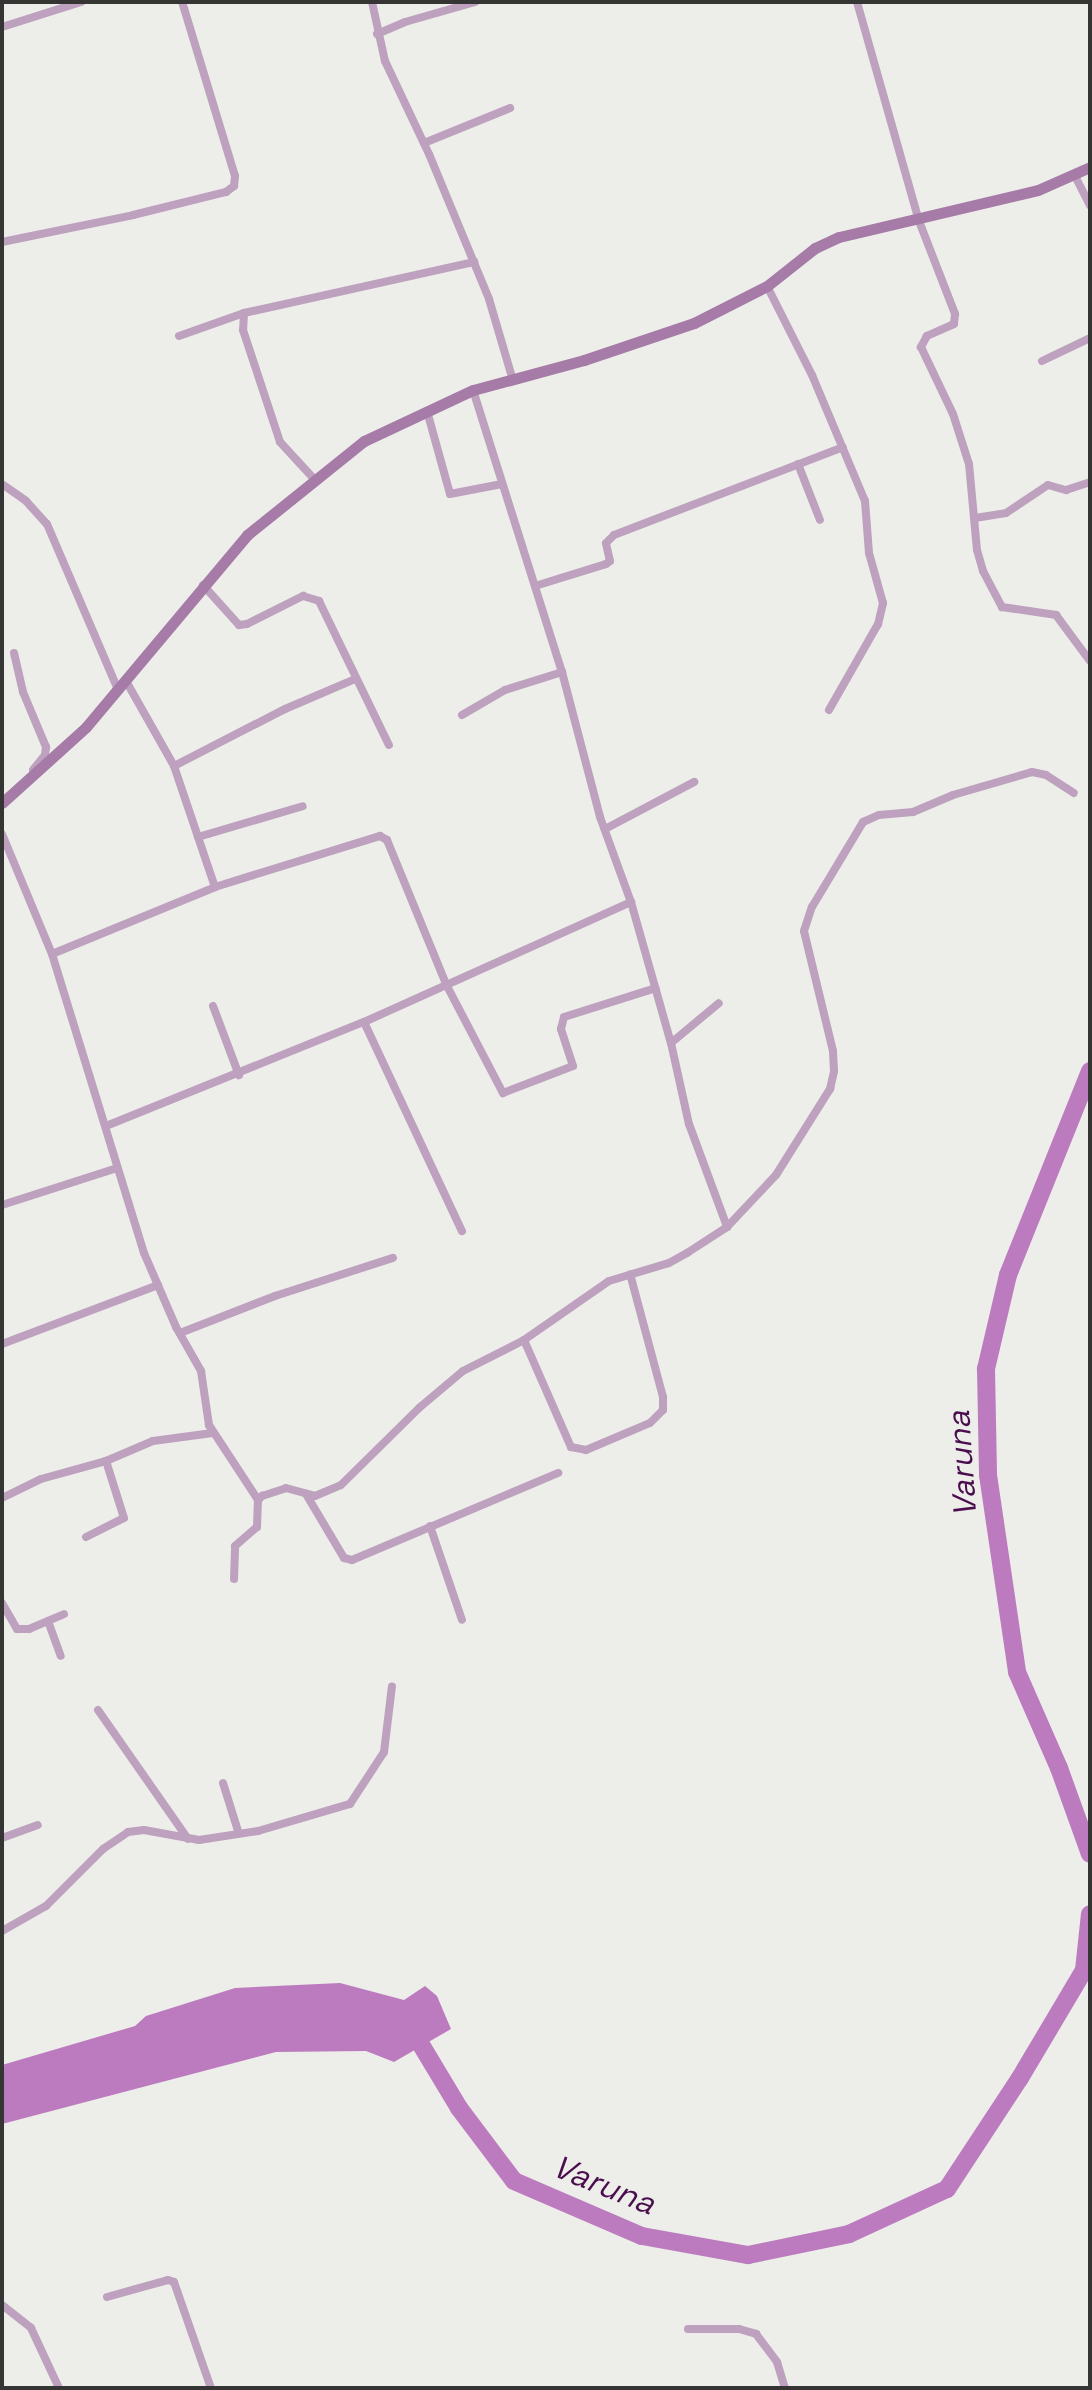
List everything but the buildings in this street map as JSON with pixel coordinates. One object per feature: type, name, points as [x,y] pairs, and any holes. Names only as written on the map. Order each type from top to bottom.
[{"type":"street","points":[[2,27],[81,2]]},
{"type":"street","points":[[2,242],[133,215],[226,192],[234,186],[235,176],[182,2]]},
{"type":"street","points":[[372,2],[385,61],[424,143],[489,299],[512,377]]},
{"type":"street","points":[[377,34],[405,22],[475,2]]},
{"type":"street","points":[[857,2],[919,221],[956,320],[927,336],[921,347],[953,414],[965,450],[972,477],[980,561],[998,603],[1008,609],[1056,615],[1090,661]]},
{"type":"street","points":[[424,143],[510,108]]},
{"type":"street","points":[[2,803],[65,750],[247,535],[364,441],[473,390],[584,360],[694,323],[767,286],[815,248],[839,237],[919,221],[1038,190],[1090,167]]},
{"type":"street","points":[[1075,176],[1090,205]]},
{"type":"street","points":[[179,336],[244,313],[474,262]]},
{"type":"street","points":[[767,286],[812,375],[868,513],[869,553],[883,603],[878,624],[829,710]]},
{"type":"street","points":[[244,313],[243,330],[280,442],[314,479]]},
{"type":"street","points":[[1042,361],[1090,338]]},
{"type":"street","points":[[473,390],[562,672],[605,829],[631,902],[671,1043],[689,1124],[727,1227]]},
{"type":"street","points":[[427,411],[450,494],[502,484]]},
{"type":"street","points":[[535,586],[606,564],[610,561],[606,543],[614,535],[843,447]]},
{"type":"street","points":[[798,464],[820,520]]},
{"type":"street","points":[[975,518],[1006,513],[1048,485],[1066,490],[1090,482]]},
{"type":"street","points":[[2,484],[26,501],[47,524],[122,685],[174,766],[215,887]]},
{"type":"street","points":[[203,585],[239,625],[311,596],[319,601],[389,745]]},
{"type":"street","points":[[14,653],[23,692],[47,751],[21,787]]},
{"type":"street","points":[[462,715],[505,690],[562,672]]},
{"type":"street","points":[[174,766],[285,709],[355,679]]},
{"type":"street","points":[[258,1500],[286,1488],[306,1494],[328,1493],[341,1485],[449,1381],[524,1340],[609,1281],[669,1263],[727,1227],[776,1175],[830,1089],[834,1071],[833,1051],[804,931],[812,907],[863,822],[879,815],[913,812],[953,795],[1032,772],[1046,775],[1074,793]]},
{"type":"street","points":[[605,829],[694,782]]},
{"type":"street","points":[[198,837],[303,806]]},
{"type":"street","points":[[2,834],[52,954],[144,1253],[201,1371],[212,1433],[258,1500],[257,1527],[235,1546],[234,1579]]},
{"type":"street","points":[[52,954],[215,887],[374,837],[384,837],[447,986],[499,1090],[508,1093],[573,1066],[561,1029],[564,1017],[656,988]]},
{"type":"street","points":[[106,1126],[239,1075],[364,1022],[631,902]]},
{"type":"street","points":[[671,1043],[719,1003]]},
{"type":"street","points":[[213,1006],[239,1075]]},
{"type":"street","points":[[364,1022],[462,1231]]},
{"type":"street","points":[[2,1205],[117,1168]]},
{"type":"street","points":[[180,1333],[275,1296],[393,1258]]},
{"type":"street","points":[[524,1340],[571,1447],[586,1450],[650,1423],[663,1410],[663,1397],[630,1274]]},
{"type":"street","points":[[2,1344],[158,1285]]},
{"type":"street","points":[[2,1498],[53,1474],[106,1461],[153,1441],[212,1433]]},
{"type":"street","points":[[86,1537],[124,1518],[106,1461]]},
{"type":"street","points":[[306,1494],[347,1560],[558,1473]]},
{"type":"street","points":[[430,1526],[462,1620]]},
{"type":"street","points":[[2,1603],[17,1629],[29,1629],[64,1614]]},
{"type":"street","points":[[48,1621],[61,1656]]},
{"type":"street","points":[[2,1931],[46,1906],[103,1849],[128,1832],[176,1834],[188,1839],[239,1834],[350,1804],[384,1752],[392,1686]]},
{"type":"street","points":[[98,1710],[188,1839]]},
{"type":"street","points":[[223,1783],[239,1834]]},
{"type":"street","points":[[2,1838],[38,1825]]},
{"type":"street","points":[[107,2297],[168,2280],[174,2282],[211,2388]]},
{"type":"street","points":[[2,2305],[31,2328],[59,2388]]},
{"type":"street","points":[[688,2329],[739,2329],[756,2334],[777,2362],[785,2388]]},
{"type":"shaded area","points":[[340,1983],[404,2000],[425,1986],[437,1996],[451,2029],[394,2062],[366,2051],[276,2052],[2,2124],[2,2065],[135,2026],[146,2016],[235,1988]]},
{"type":"waterway","name":"Varuna","points":[[1090,1071],[1008,1275],[986,1369],[988,1475],[1017,1672],[1059,1768],[1090,1854]]},
{"type":"waterway","name":"Varuna","points":[[401,2036],[420,2043],[459,2108],[514,2181],[642,2236],[748,2255],[849,2234],[947,2189],[1020,2078],[1084,1970],[1090,1914]]}]
